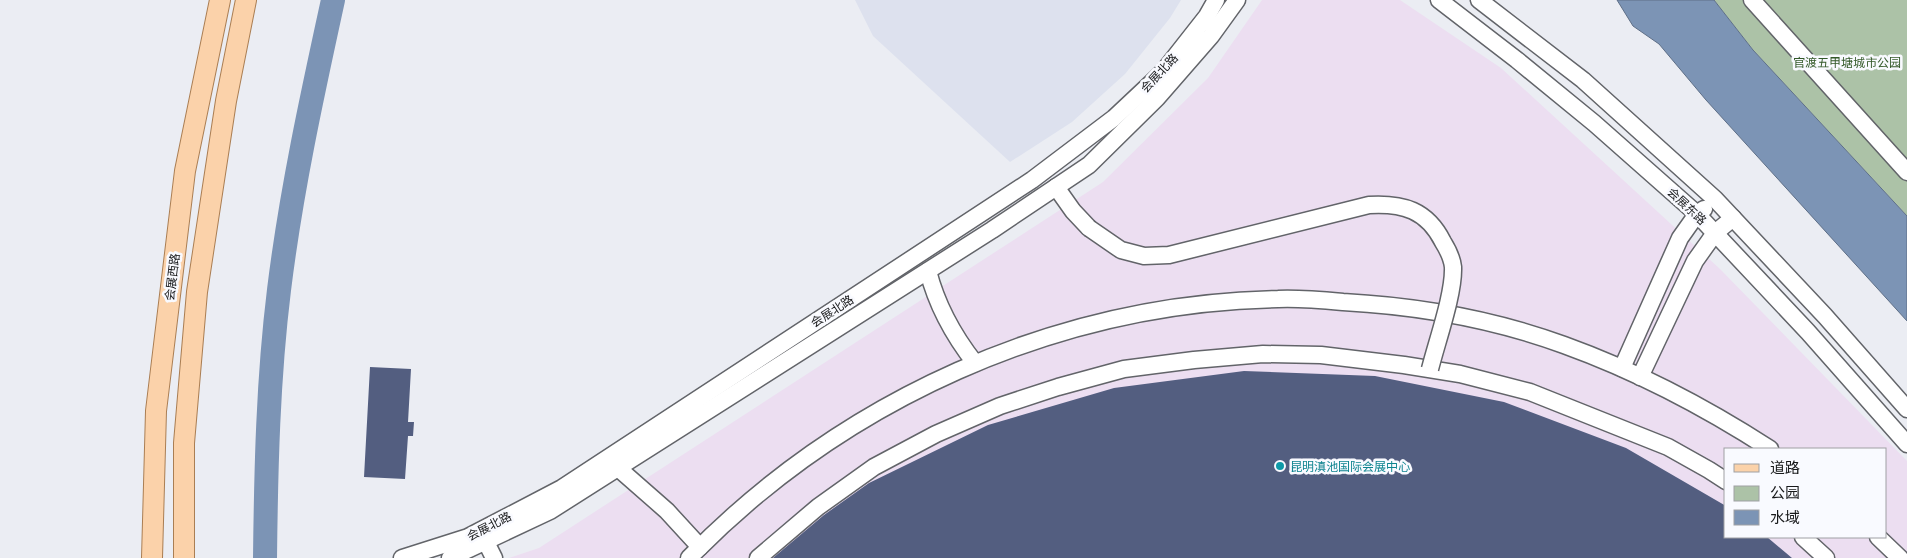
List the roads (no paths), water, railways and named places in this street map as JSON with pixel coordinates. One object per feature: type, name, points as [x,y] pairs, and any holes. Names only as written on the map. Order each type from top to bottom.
[{"type":"main road","name":"会展西路","points":[[152,558],[156,411],[166,324],[185,171],[220,0]]},
{"type":"main road","points":[[184,558],[184,443],[197,292],[226,102],[246,0]]},
{"type":"street","name":"会展北路","points":[[402,558],[468,537],[562,488],[1032,180],[1114,118],[1163,72],[1207,16],[1216,0]]},
{"type":"street","name":"会展北路","points":[[450,558],[550,511],[928,271],[1090,165],[1157,98],[1211,36],[1237,0]]},
{"type":"street","name":"会展东路","points":[[1439,0],[1594,123],[1698,214],[1808,332],[1907,444]]},
{"type":"street","name":"会展东路","points":[[1480,0],[1583,80],[1715,199],[1825,316],[1907,409]]},
{"type":"street","points":[[1752,0],[1907,172]]},
{"type":"street","points":[[1056,187],[1073,211],[1089,228],[1121,250],[1144,256],[1168,255],[1369,205],[1390,204],[1413,210],[1440,234],[1450,255],[1453,267],[1450,291],[1430,369]]},
{"type":"street","points":[[1622,368],[1680,238],[1698,214],[1715,199]]},
{"type":"street","points":[[1640,377],[1694,261],[1715,233],[1733,218]]},
{"type":"street","points":[[928,271],[945,319],[975,363]]},
{"type":"street","points":[[618,468],[667,511],[695,552],[758,494],[821,446],[888,405],[975,363],[1034,341],[1111,320],[1190,306],[1238,300],[1281,299],[1371,303],[1415,308],[1516,330],[1562,344],[1622,368],[1683,398],[1768,448]]},
{"type":"street","points":[[758,558],[818,507],[874,467],[936,434],[1000,406],[1068,384],[1124,369],[1263,354],[1320,355],[1430,369],[1460,374],[1530,392],[1668,447],[1724,480]]},
{"type":"street","points":[[1803,538],[1826,558]]},
{"type":"street","points":[[1879,538],[1900,558]]},
{"type":"street","points":[[486,542],[494,558]]},
{"type":"water","points":[[1617,0],[1714,0],[1753,50],[1907,216],[1907,321],[1706,100],[1659,44],[1633,26]]},
{"type":"waterway","points":[[265,558],[270,390],[279,290],[296,180],[333,0]]},
{"type":"place","name":"昆明滇池国际会展中心","points":[[1280,466]]},
{"type":"park label","name":"官渡五甲塘城市公园","points":[[1847,62]]}]
